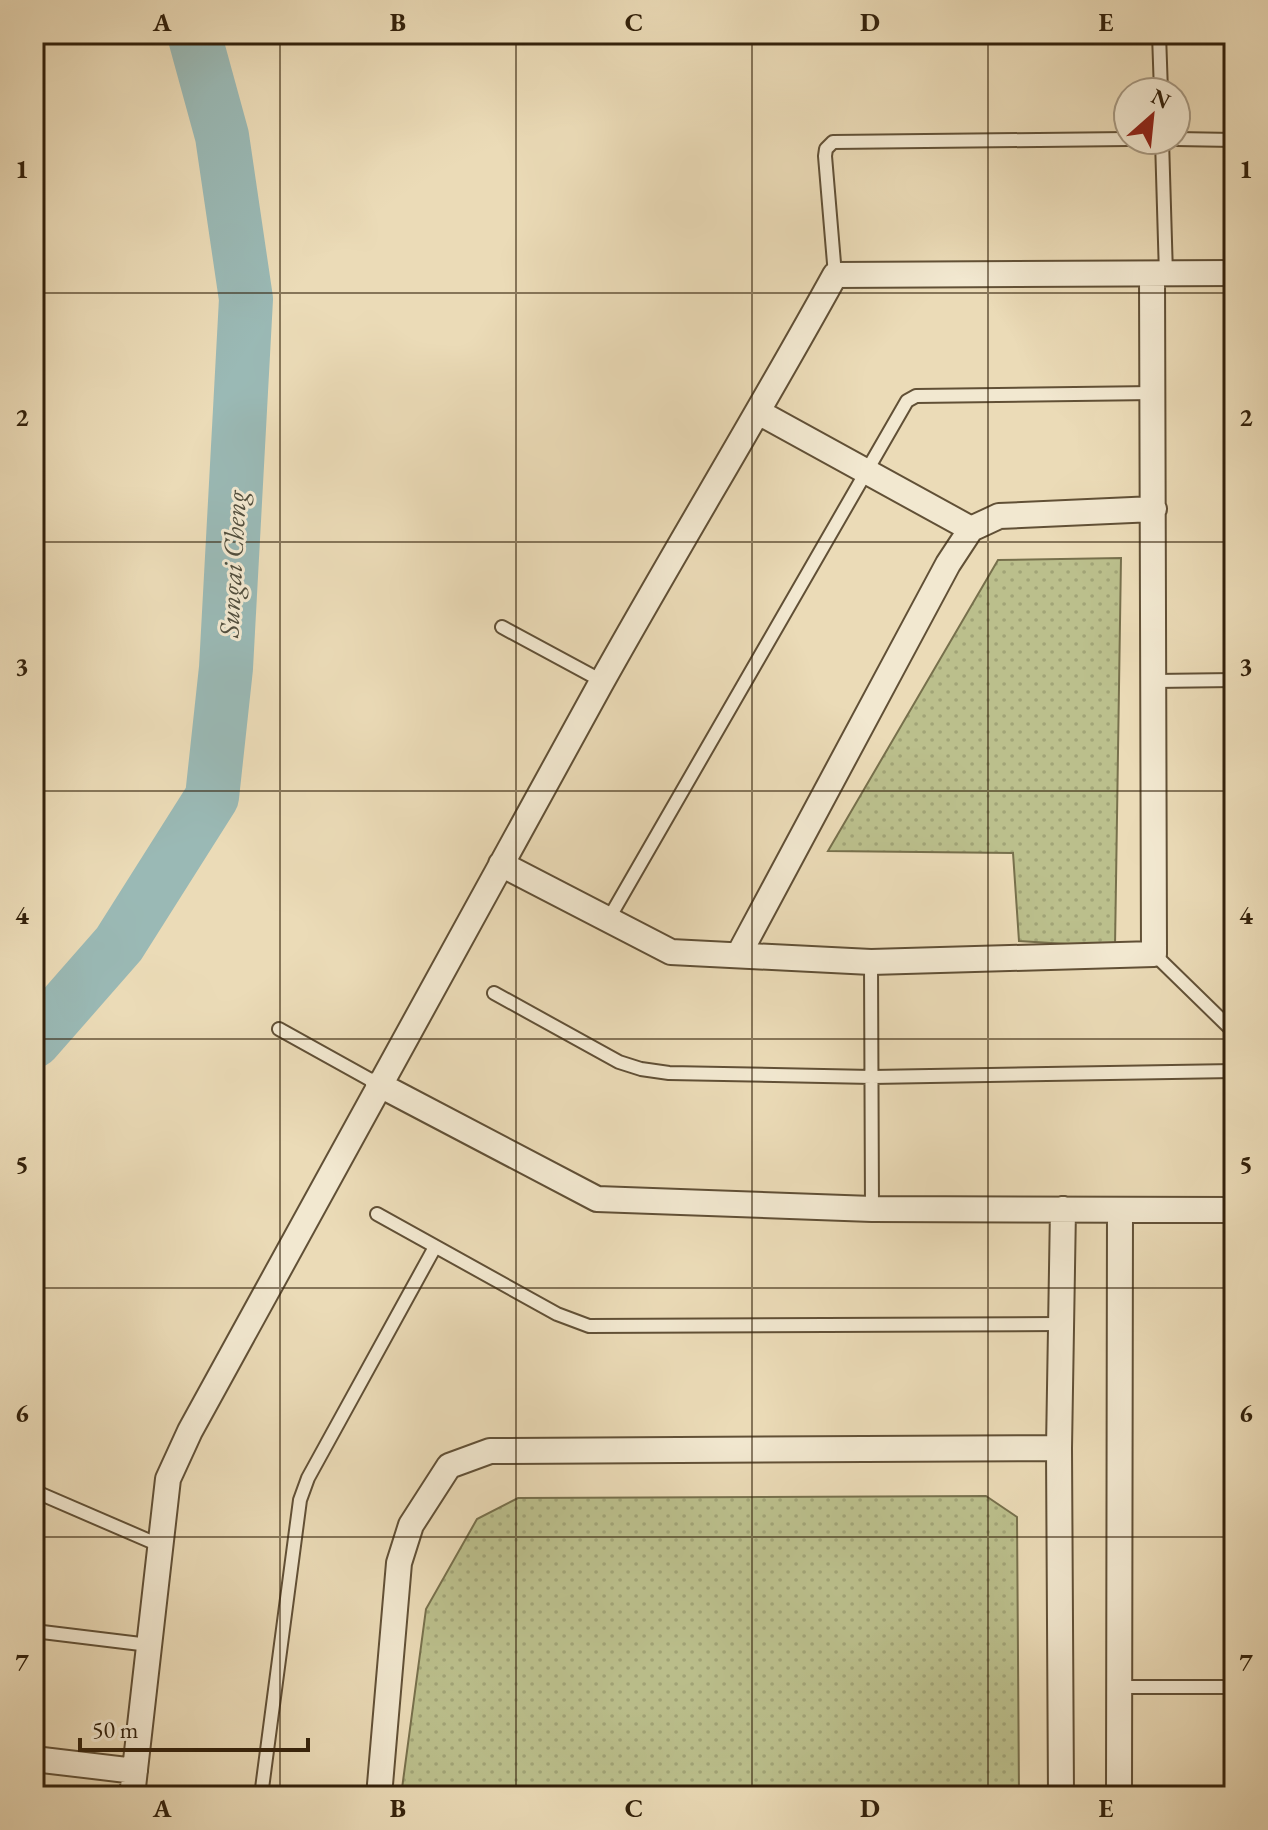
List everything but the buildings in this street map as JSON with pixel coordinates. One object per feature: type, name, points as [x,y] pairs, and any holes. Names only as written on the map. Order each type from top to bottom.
[{"type":"street","points":[[132,1796],[168,1479],[190,1431],[602,681],[760,413],[835,275],[1234,273]]},
{"type":"street","points":[[501,864],[671,952],[871,962],[1154,954],[1154,393],[1159,275]]},
{"type":"street","points":[[760,413],[971,529]]},
{"type":"street","points":[[739,954],[948,564],[971,529],[999,516],[1154,509]]},
{"type":"street","points":[[378,1084],[597,1199],[872,1209],[1234,1210]]},
{"type":"street","points":[[1061,1796],[1059,1448],[1063,1209]]},
{"type":"street","points":[[1119,1796],[1120,1210]]},
{"type":"street","points":[[379,1796],[399,1563],[411,1525],[449,1466],[490,1451],[1059,1448]]},
{"type":"street","points":[[34,1759],[135,1771]]},
{"type":"lane","points":[[1159,34],[1160,76]]},
{"type":"lane","points":[[835,275],[825,156],[826,149],[833,142],[1112,139]]},
{"type":"lane","points":[[1192,139],[1234,140]]},
{"type":"lane","points":[[1159,275],[1162,156]]},
{"type":"lane","points":[[608,920],[907,401],[916,396],[1154,393]]},
{"type":"lane","points":[[502,627],[602,681]]},
{"type":"lane","points":[[1155,681],[1234,680]]},
{"type":"lane","points":[[1154,954],[1234,1032]]},
{"type":"lane","points":[[871,962],[872,1209]]},
{"type":"lane","points":[[494,993],[619,1062],[669,1073],[872,1077],[1234,1071]]},
{"type":"lane","points":[[279,1029],[378,1084]]},
{"type":"lane","points":[[377,1214],[557,1314],[589,1326],[1060,1324]]},
{"type":"lane","points":[[261,1796],[300,1500],[308,1478],[435,1247]]},
{"type":"lane","points":[[34,1491],[159,1545]]},
{"type":"lane","points":[[34,1631],[149,1645]]},
{"type":"lane","points":[[1118,1687],[1234,1687]]},
{"type":"green space","points":[[1121,558],[1115,947],[1019,941],[1013,853],[828,851],[998,560]]},
{"type":"green space","points":[[986,1496],[1017,1517],[1019,1796],[401,1796],[426,1609],[477,1519],[518,1498]]},
{"type":"waterway","name":"Sungai Cheng","points":[[34,1041],[119,944],[212,797],[226,668],[246,299],[222,136],[194,34]]}]
